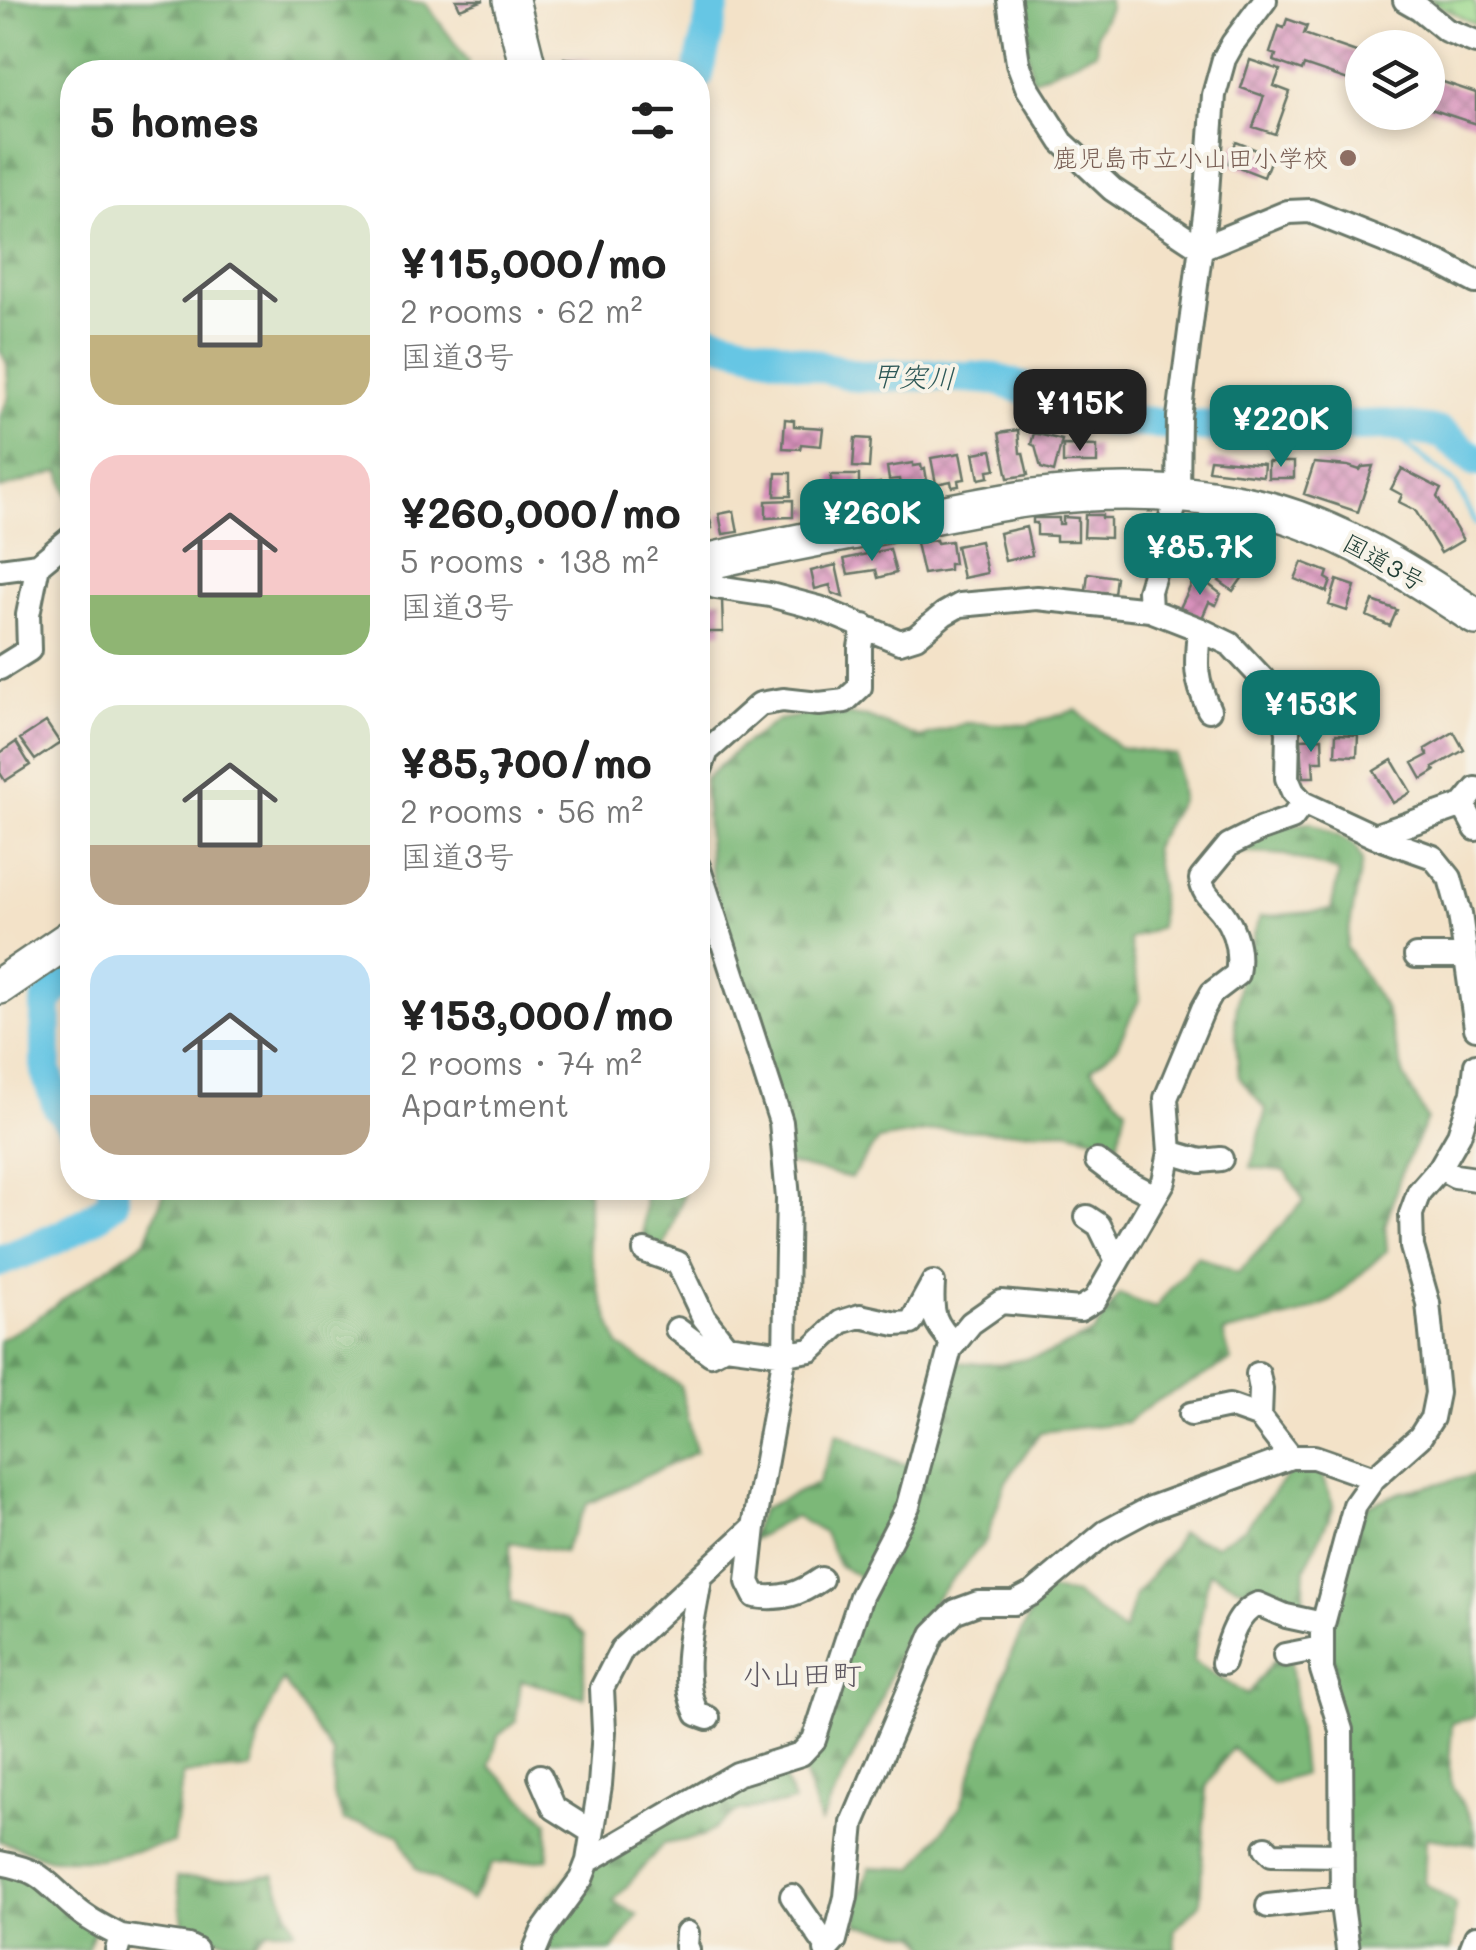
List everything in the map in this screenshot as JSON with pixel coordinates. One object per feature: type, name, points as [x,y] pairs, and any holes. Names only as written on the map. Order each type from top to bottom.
[{"type":"highway","points":[[511,0],[527,60]]},
{"type":"highway","name":"国道3号","points":[[710,561],[1032,498],[1098,492],[1178,478],[1215,498],[1312,524],[1392,563],[1476,616]]},
{"type":"highway","points":[[0,986],[60,944]]},
{"type":"street","points":[[1008,0],[1018,62],[1027,88],[1062,142],[1112,189],[1201,248]]},
{"type":"street","points":[[1150,610],[1150,590],[1178,478],[1179,417],[1217,80],[1233,43],[1265,0]]},
{"type":"street","points":[[1405,0],[1446,30],[1476,42]]},
{"type":"street","points":[[1201,248],[1288,212],[1310,211],[1440,263],[1476,282]]},
{"type":"street","points":[[1440,263],[1476,272]]},
{"type":"street","points":[[0,570],[38,565],[60,547]]},
{"type":"street","points":[[0,668],[29,650],[28,614],[38,565]]},
{"type":"street","points":[[710,577],[716,587],[770,595],[818,608],[900,642],[916,637],[960,605],[1036,598],[1150,610],[1230,644],[1262,678],[1284,713],[1288,732],[1287,778],[1303,804],[1433,857],[1450,878],[1460,914],[1476,1028]]},
{"type":"street","points":[[710,748],[760,704],[783,700],[819,704],[845,701],[860,687],[864,626]]},
{"type":"street","points":[[1199,629],[1197,684],[1209,710]]},
{"type":"street","points":[[1186,689],[1196,666]]},
{"type":"street","points":[[1374,836],[1470,797],[1476,829]]},
{"type":"street","points":[[588,1861],[737,1774],[801,1754],[814,1740],[861,1596],[908,1506],[950,1350],[971,1324],[1001,1302],[1080,1309],[1095,1300],[1164,1181],[1170,1152],[1166,1098],[1203,1009],[1212,992],[1236,974],[1240,956],[1234,933],[1202,890],[1201,879],[1230,846],[1292,818],[1303,804]]},
{"type":"street","points":[[710,903],[781,1122],[788,1198],[786,1354],[754,1527],[748,1582],[755,1596],[775,1599],[802,1592],[821,1579]]},
{"type":"street","points":[[1427,949],[1446,958],[1466,956]]},
{"type":"street","points":[[1348,1950],[1342,1898],[1341,1730],[1322,1670],[1322,1636],[1355,1505],[1374,1478],[1420,1437],[1432,1418],[1436,1393],[1428,1303],[1412,1247],[1412,1214],[1419,1192],[1462,1174],[1458,1135],[1474,1092],[1476,1065]]},
{"type":"street","points":[[1170,1152],[1201,1161],[1221,1159]]},
{"type":"street","points":[[1097,1161],[1155,1196]]},
{"type":"street","points":[[1087,1217],[1099,1225],[1117,1262]]},
{"type":"street","points":[[646,1250],[678,1263],[704,1318],[726,1346]]},
{"type":"street","points":[[676,1329],[711,1354],[726,1346],[786,1354],[812,1350],[841,1322],[860,1316],[896,1324],[911,1322],[934,1283],[932,1308],[938,1327],[954,1344]]},
{"type":"street","points":[[1258,1374],[1260,1417]]},
{"type":"street","points":[[1191,1414],[1230,1406],[1260,1417],[1291,1458]]},
{"type":"street","points":[[792,1896],[827,1949],[835,1940],[846,1897],[853,1823],[933,1634],[956,1610],[978,1602],[1014,1602],[1033,1593],[1106,1532],[1151,1508],[1291,1458],[1314,1457],[1374,1478]]},
{"type":"street","points":[[535,1950],[543,1931],[581,1879],[588,1861],[604,1731],[602,1688],[622,1649],[754,1527]]},
{"type":"street","points":[[700,1578],[686,1674],[690,1700],[697,1714],[708,1718]]},
{"type":"street","points":[[1223,1663],[1231,1635],[1249,1608],[1258,1604],[1322,1636]]},
{"type":"street","points":[[1285,1654],[1322,1636]]},
{"type":"street","points":[[540,1776],[554,1808],[592,1832]]},
{"type":"street","points":[[1266,1848],[1272,1854],[1342,1855]]},
{"type":"street","points":[[0,1863],[25,1868],[48,1881],[119,1943],[188,1946],[196,1950]]},
{"type":"street","points":[[1268,1906],[1342,1898]]},
{"type":"street","points":[[1470,1950],[1476,1936]]},
{"type":"green space","points":[[0,0],[425,3],[468,60],[60,60],[60,471],[0,489],[0,417],[9,397],[7,364],[0,350]]},
{"type":"green space","points":[[1018,0],[1109,0],[1097,32],[1096,52],[1032,80]]},
{"type":"green space","points":[[1429,0],[1472,0],[1476,6],[1476,25]]},
{"type":"green space","points":[[1076,710],[1118,747],[1176,755],[1181,799],[1153,847],[1160,886],[1160,927],[1129,939],[1140,998],[1116,1048],[1091,1069],[1126,1108],[1118,1143],[1067,1130],[943,1129],[878,1140],[851,1178],[781,1162],[710,867],[710,775],[778,720],[822,712],[867,717],[920,738],[966,723],[1027,725]]},
{"type":"green space","points":[[1311,823],[1354,844],[1362,861],[1346,947],[1385,1008],[1404,1076],[1427,1119],[1401,1174],[1385,1226],[1387,1250],[1333,1300],[1299,1315],[1223,1333],[1231,1361],[1156,1401],[1127,1422],[1040,1432],[1006,1481],[986,1540],[903,1641],[876,1711],[820,1823],[796,1746],[819,1721],[860,1577],[838,1565],[824,1533],[795,1516],[748,1542],[762,1509],[818,1483],[837,1434],[902,1464],[922,1461],[944,1362],[1001,1364],[1048,1354],[1093,1333],[1119,1294],[1155,1308],[1197,1256],[1238,1273],[1304,1201],[1286,1171],[1251,1167],[1266,1110],[1239,1077],[1235,1025],[1239,979],[1260,917],[1331,910],[1339,872],[1285,855],[1238,852],[1281,826]]},
{"type":"green space","points":[[161,1200],[588,1200],[588,1243],[599,1291],[619,1346],[680,1385],[696,1452],[587,1504],[563,1552],[510,1542],[510,1602],[568,1620],[584,1636],[584,1697],[521,1680],[516,1721],[498,1736],[490,1766],[548,1822],[548,1859],[492,1864],[471,1900],[416,1869],[399,1834],[344,1821],[333,1795],[333,1755],[283,1680],[267,1713],[251,1769],[183,1774],[173,1843],[99,1859],[50,1859],[0,1841],[0,1340],[146,1240]]},
{"type":"green space","points":[[644,1200],[682,1200],[656,1267],[643,1235]]},
{"type":"green space","points":[[1297,1463],[1319,1465],[1334,1507],[1305,1568],[1303,1607],[1284,1608],[1209,1572],[1193,1661],[1247,1695],[1289,1642],[1303,1774],[1272,1784],[1232,1747],[1206,1787],[1200,1904],[1174,1930],[1175,1950],[931,1950],[918,1935],[857,1924],[859,1898],[870,1867],[914,1869],[961,1806],[1011,1655],[1041,1589],[1074,1594],[1124,1632],[1135,1595],[1180,1533],[1216,1545],[1245,1528]]},
{"type":"green space","points":[[1476,1475],[1476,1717],[1452,1723],[1449,1764],[1452,1786],[1471,1818],[1476,1844],[1426,1837],[1424,1883],[1455,1904],[1451,1950],[1349,1950],[1326,1648],[1348,1537],[1369,1505],[1402,1492]]},
{"type":"green space","points":[[760,1764],[783,1777],[794,1802],[738,1811],[702,1837],[663,1844],[613,1902],[638,1915],[613,1950],[551,1950],[544,1941],[537,1910],[594,1849]]},
{"type":"green space","points":[[0,1861],[96,1927],[87,1950],[0,1950]]},
{"type":"green space","points":[[274,1875],[295,1930],[267,1930],[254,1943],[184,1931],[177,1877]]},
{"type":"building","points":[[456,0],[484,0],[460,9]]},
{"type":"building","points":[[1287,19],[1307,26],[1304,34],[1345,48],[1345,79],[1304,65],[1302,71],[1274,61],[1276,55],[1270,53],[1279,26],[1284,28]]},
{"type":"building","points":[[1250,60],[1280,70],[1274,86],[1290,92],[1275,134],[1253,127],[1264,96],[1241,88]]},
{"type":"building","points":[[1445,83],[1476,93],[1476,124],[1445,114]]},
{"type":"building","points":[[1236,142],[1272,156],[1264,177],[1228,163]]},
{"type":"building","points":[[785,419],[794,420],[794,426],[823,428],[821,446],[801,444],[800,449],[783,448]]},
{"type":"building","points":[[1018,430],[1020,453],[1028,475],[1008,478],[999,433]]},
{"type":"building","points":[[1034,433],[1062,440],[1054,472],[1041,468],[1031,444]]},
{"type":"building","points":[[855,438],[871,439],[869,468],[853,467]]},
{"type":"building","points":[[1063,445],[1097,446],[1097,463],[1063,463]]},
{"type":"building","points":[[992,450],[996,469],[988,470],[989,477],[979,479],[974,453]]},
{"type":"building","points":[[960,453],[965,479],[958,480],[959,486],[952,487],[951,481],[936,484],[931,458]]},
{"type":"building","points":[[1210,459],[1264,464],[1263,476],[1208,470]]},
{"type":"building","points":[[1268,462],[1294,462],[1294,478],[1268,478]]},
{"type":"building","points":[[913,463],[925,469],[928,487],[901,491],[899,479],[889,480],[887,467]]},
{"type":"building","points":[[1314,463],[1360,470],[1373,466],[1358,512],[1304,494]]},
{"type":"building","points":[[1402,469],[1441,489],[1437,497],[1463,540],[1441,553],[1415,510],[1399,502],[1402,495],[1391,489]]},
{"type":"building","points":[[776,473],[791,473],[791,496],[775,496]]},
{"type":"building","points":[[831,475],[859,475],[859,494],[831,494]]},
{"type":"building","points":[[880,483],[883,501],[869,503],[866,485]]},
{"type":"building","points":[[793,500],[793,517],[766,518],[766,501]]},
{"type":"building","points":[[812,506],[815,515],[804,518],[802,509]]},
{"type":"building","points":[[734,511],[738,532],[723,534],[719,514]]},
{"type":"building","points":[[1085,515],[1110,518],[1110,538],[1084,537]]},
{"type":"building","points":[[1063,517],[1078,518],[1078,541],[1056,541],[1056,536],[1037,535],[1033,518],[1059,518],[1059,524],[1063,524]]},
{"type":"building","points":[[1026,527],[1032,555],[1005,561],[999,533]]},
{"type":"building","points":[[1234,536],[1265,546],[1233,591],[1219,581],[1230,565],[1219,558]]},
{"type":"building","points":[[951,541],[954,564],[949,564],[949,570],[923,574],[916,543]]},
{"type":"building","points":[[980,541],[987,573],[963,578],[956,546]]},
{"type":"building","points":[[890,549],[896,573],[878,578],[876,570],[848,574],[844,559]]},
{"type":"building","points":[[1302,562],[1328,572],[1326,578],[1331,581],[1327,592],[1295,579]]},
{"type":"building","points":[[836,565],[843,597],[832,593],[830,585],[815,589],[811,571]]},
{"type":"building","points":[[1088,573],[1116,577],[1114,594],[1086,590]]},
{"type":"building","points":[[1199,577],[1221,594],[1216,605],[1209,602],[1202,618],[1180,608],[1193,581]]},
{"type":"building","points":[[1337,580],[1355,586],[1347,611],[1329,605]]},
{"type":"building","points":[[710,597],[722,599],[723,632],[710,632]]},
{"type":"building","points":[[1373,601],[1397,610],[1390,626],[1367,616]]},
{"type":"building","points":[[46,722],[60,743],[35,760],[20,739]]},
{"type":"building","points":[[1454,732],[1464,750],[1422,779],[1413,763],[1428,755],[1425,749]]},
{"type":"building","points":[[1336,734],[1358,735],[1357,756],[1335,755]]},
{"type":"building","points":[[1322,738],[1323,761],[1313,761],[1314,777],[1303,777],[1301,739]]},
{"type":"building","points":[[16,742],[30,765],[5,781],[0,773],[0,753]]},
{"type":"building","points":[[1392,760],[1411,792],[1393,803],[1374,771]]},
{"type":"waterway","name":"甲突川","points":[[701,60],[715,0]]},
{"type":"waterway","name":"甲突川","points":[[710,339],[858,376],[995,379],[1104,419],[1189,426],[1388,425],[1442,433],[1476,461]]},
{"type":"waterway","points":[[1388,425],[1405,444],[1456,484],[1476,524]]},
{"type":"waterway","points":[[60,983],[46,1003],[46,1071],[60,1109]]},
{"type":"waterway","points":[[0,1261],[87,1222],[113,1200]]},
{"type":"place","name":"鹿児島市立小山田小学校","points":[[1348,158]]},
{"type":"district","name":"小山田町","points":[[802,1675]]}]
